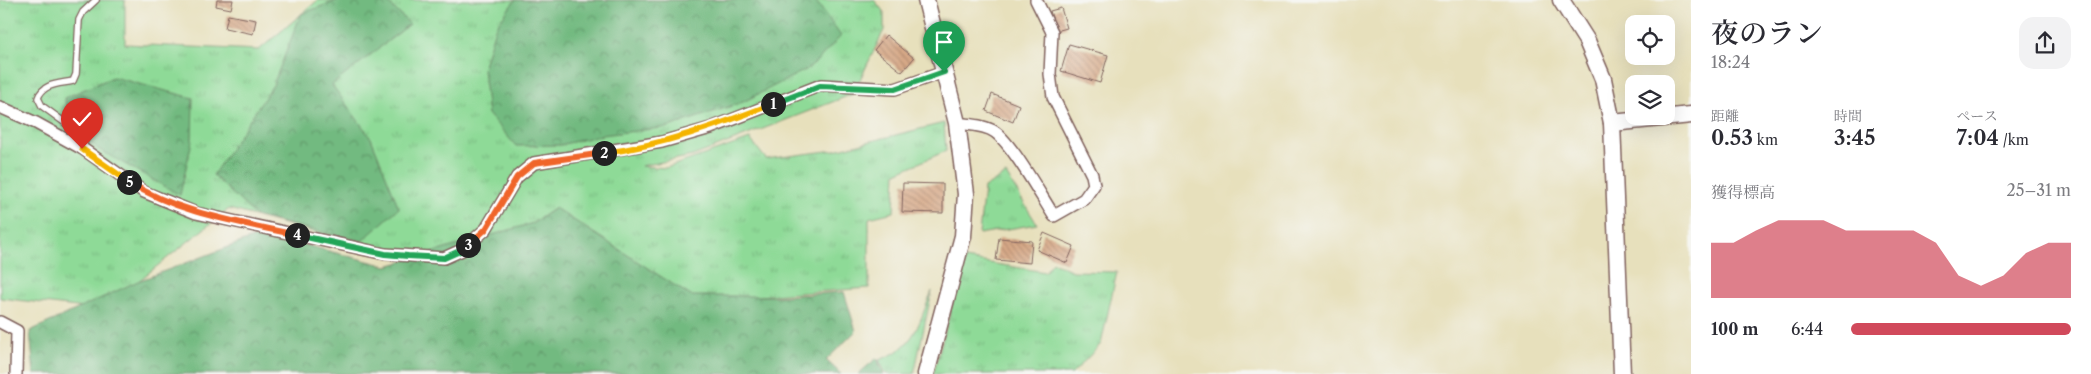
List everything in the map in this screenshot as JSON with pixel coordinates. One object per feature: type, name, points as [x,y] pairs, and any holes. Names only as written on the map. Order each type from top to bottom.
[{"type":"street","points":[[926,0],[958,123],[966,194],[963,236],[926,374]]},
{"type":"street","points":[[958,123],[982,126],[995,132],[1007,146],[1054,216],[1084,199],[1094,185],[1092,175],[1053,97],[1050,74],[1052,32],[1036,0]]},
{"type":"street","points":[[1561,0],[1587,40],[1603,79],[1612,123],[1622,374]]},
{"type":"street","points":[[0,107],[36,123],[82,149],[144,192],[196,213],[385,254],[444,258],[462,250],[486,229],[517,177],[534,163],[662,142],[712,128],[820,86],[895,89],[944,72]]},
{"type":"street","points":[[1612,123],[1691,115]]},
{"type":"street","points":[[0,322],[17,332],[16,374]]},
{"type":"lane","points":[[82,149],[86,138],[42,106],[38,98],[40,92],[46,87],[73,81],[76,74],[79,20],[83,12],[96,0]]},
{"type":"green space","points":[[0,0],[125,0],[125,44],[259,50],[318,0],[874,0],[884,12],[884,30],[853,94],[693,156],[641,166],[666,168],[750,139],[766,159],[835,150],[944,123],[946,151],[896,173],[894,212],[869,218],[869,288],[689,301],[555,208],[533,223],[438,266],[229,209],[102,310],[0,298]]},
{"type":"green space","points":[[338,0],[385,0],[410,24],[332,85],[371,138],[399,208],[362,241],[257,217],[213,175],[273,85],[301,14]]},
{"type":"green space","points":[[515,0],[815,0],[841,36],[811,67],[743,102],[669,127],[602,135],[560,145],[516,146],[488,114],[483,69],[495,28]]},
{"type":"green space","points":[[113,77],[193,98],[192,141],[180,195],[98,149],[74,127],[64,98]]},
{"type":"green space","points":[[1006,174],[1037,224],[979,234],[984,188]]},
{"type":"green space","points":[[555,208],[691,296],[785,296],[844,292],[856,331],[826,360],[841,374],[34,374],[30,331],[138,281],[263,234],[387,266],[533,223]]},
{"type":"green space","points":[[965,259],[1045,272],[1053,262],[1073,271],[1117,272],[1101,344],[1072,374],[933,374]]},
{"type":"green space","points":[[932,291],[914,374],[886,374],[879,360],[891,355],[908,341],[919,324]]},
{"type":"green space","points":[[877,358],[884,374],[858,374]]},
{"type":"building","points":[[217,0],[233,0],[231,9],[216,6]]},
{"type":"building","points":[[1061,8],[1067,28],[1056,31],[1050,11]]},
{"type":"building","points":[[228,15],[256,20],[253,34],[225,28]]},
{"type":"building","points":[[886,35],[914,58],[902,72],[874,50]]},
{"type":"building","points":[[1069,44],[1108,55],[1100,83],[1061,71]]},
{"type":"building","points":[[992,94],[1019,105],[1013,122],[986,111]]},
{"type":"building","points":[[903,183],[943,184],[943,213],[902,212]]},
{"type":"building","points":[[1044,233],[1074,246],[1067,263],[1037,250]]},
{"type":"building","points":[[999,238],[1032,241],[1030,263],[996,260]]},
{"type":"route","points":[[82,149],[144,192],[196,213],[385,254],[444,258],[462,250],[486,229],[517,177],[534,163],[618,151],[662,142],[712,128],[820,86],[895,89],[944,72]]}]
